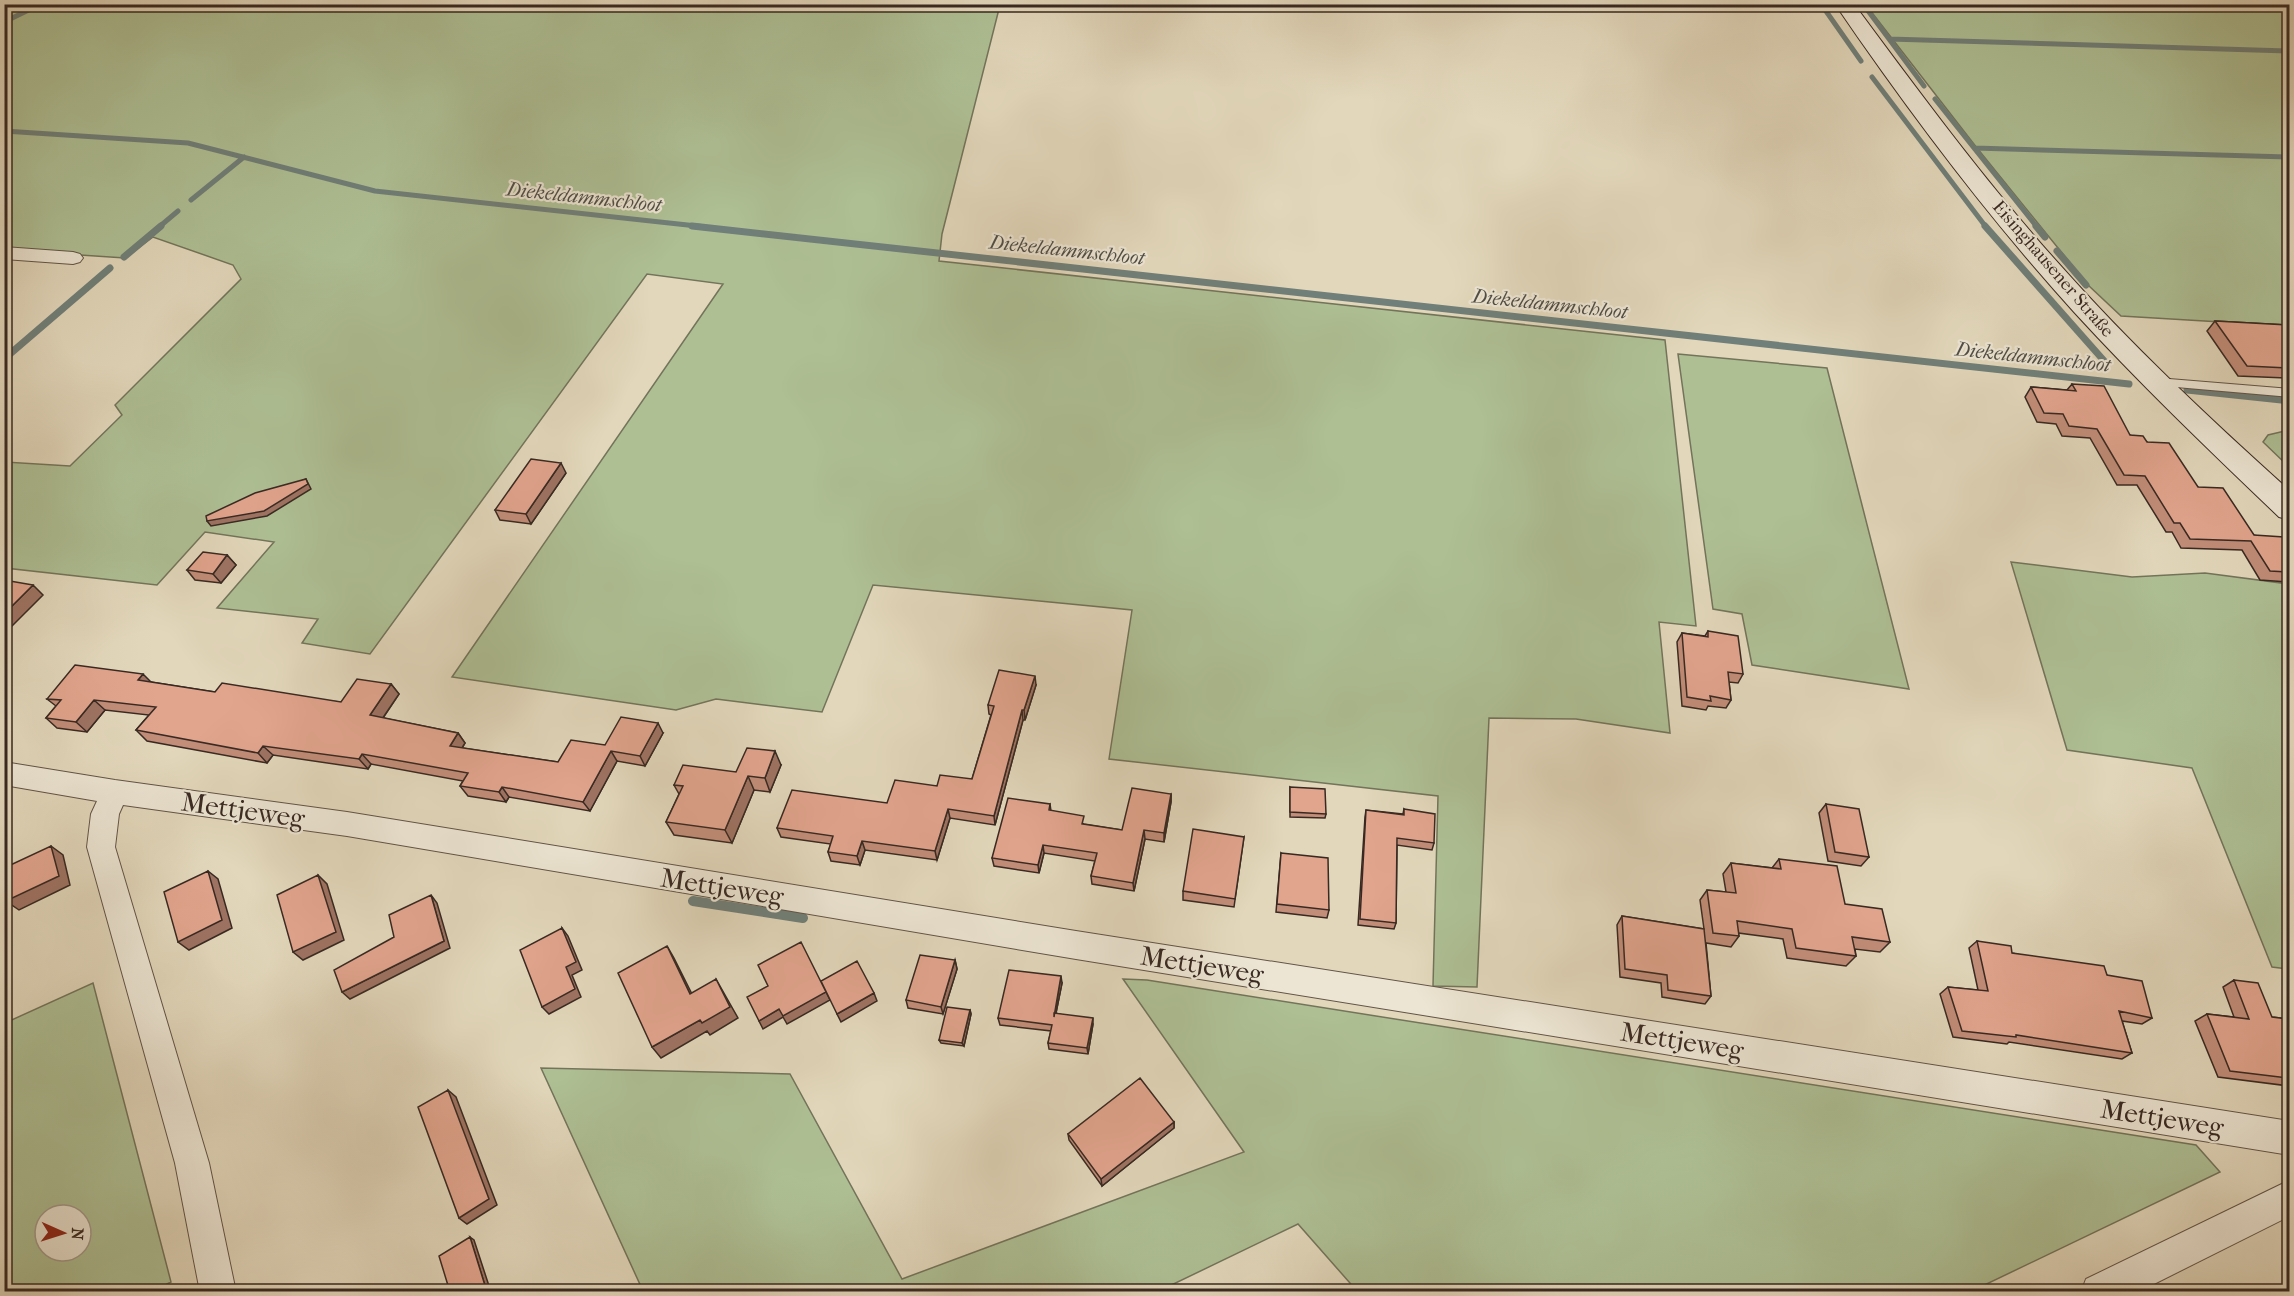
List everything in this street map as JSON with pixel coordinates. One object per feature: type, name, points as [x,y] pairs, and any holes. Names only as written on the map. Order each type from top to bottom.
[{"type":"street","name":"Eisinghausener Straße","points":[[1844,4],[1946,142],[2013,226],[2081,304],[2155,382],[2289,509]]},
{"type":"street","points":[[4,253],[73,258]]},
{"type":"street","name":"Mettjeweg","points":[[4,773],[115,792],[347,824],[1076,945],[2289,1138]]},
{"type":"street","points":[[115,792],[105,814],[101,847],[192,1162],[218,1292]]},
{"type":"street","points":[[2099,1292],[2289,1197]]},
{"type":"lane","points":[[2155,382],[2289,393]]},
{"type":"path","points":[[4,14],[20,4]]},
{"type":"green space","points":[[12,4],[1000,5],[942,234],[939,261],[1665,340],[1696,626],[1659,622],[1670,733],[1576,719],[1489,718],[1477,987],[1433,986],[1438,796],[1109,759],[1132,610],[873,585],[822,712],[716,699],[676,710],[452,677],[723,284],[647,274],[370,654],[302,643],[318,619],[217,608],[274,542],[205,532],[157,585],[5,568],[5,462],[70,466],[122,415],[115,405],[241,279],[233,265],[153,237],[125,258],[5,250],[4,9]]},
{"type":"green space","points":[[1866,5],[2285,5],[2290,8],[2289,326],[2121,316],[2088,285],[1977,148]]},
{"type":"green space","points":[[1678,354],[1827,368],[1909,689],[1752,665],[1742,614],[1713,609]]},
{"type":"green space","points":[[2290,430],[2289,467],[2263,442],[2268,435]]},
{"type":"green space","points":[[2011,562],[2132,577],[2205,573],[2289,584],[2289,969],[2272,967],[2192,768],[2067,750]]},
{"type":"green space","points":[[1123,979],[1147,980],[2196,1145],[2220,1172],[1972,1291],[1357,1291],[1298,1224],[1159,1291],[643,1291],[541,1068],[790,1074],[902,1279],[1244,1152]]},
{"type":"green space","points":[[93,983],[171,1282],[153,1291],[5,1291],[5,1023]]},
{"type":"building","points":[[2215,321],[2289,325],[2289,368],[2247,366]]},
{"type":"building","points":[[2072,384],[2104,386],[2130,435],[2143,436],[2147,442],[2169,443],[2198,487],[2223,488],[2254,535],[2284,537],[2289,544],[2289,572],[2270,571],[2251,541],[2190,539],[2180,523],[2174,523],[2145,476],[2124,475],[2097,429],[2069,426],[2063,414],[2044,413],[2031,387],[2076,391]]},
{"type":"building","points":[[531,459],[561,463],[526,514],[495,510]]},
{"type":"building","points":[[306,479],[308,484],[264,511],[207,521],[206,516],[255,493]]},
{"type":"building","points":[[203,552],[227,555],[213,574],[187,570]]},
{"type":"building","points":[[4,580],[33,585],[4,614]]},
{"type":"building","points":[[1708,631],[1738,636],[1743,674],[1728,672],[1731,700],[1710,696],[1711,701],[1687,697],[1682,633],[1708,637]]},
{"type":"building","points":[[75,665],[143,674],[138,680],[215,692],[222,683],[341,702],[357,679],[391,684],[370,715],[458,733],[450,746],[558,762],[571,740],[605,745],[621,717],[658,723],[640,756],[611,751],[583,802],[502,787],[499,792],[460,786],[468,773],[362,754],[359,759],[263,746],[258,753],[136,730],[156,707],[94,700],[76,722],[46,718],[61,700],[47,699]]},
{"type":"building","points":[[999,670],[1035,676],[1024,710],[1022,710],[994,816],[948,809],[935,851],[862,841],[857,856],[828,852],[833,836],[777,828],[792,790],[887,803],[895,780],[937,786],[940,775],[972,779],[994,706],[988,705]]},
{"type":"building","points":[[747,748],[775,751],[765,778],[748,776],[725,830],[666,822],[683,786],[674,785],[683,765],[736,772]]},
{"type":"building","points":[[1290,787],[1325,789],[1326,814],[1290,812]]},
{"type":"building","points":[[1132,788],[1171,794],[1164,833],[1144,830],[1133,883],[1091,876],[1097,853],[1043,845],[1038,865],[992,858],[1008,798],[1050,804],[1049,810],[1084,816],[1082,824],[1122,830]]},
{"type":"building","points":[[1826,804],[1859,809],[1869,857],[1835,852]]},
{"type":"building","points":[[1404,809],[1435,814],[1434,843],[1397,838],[1396,923],[1360,919],[1366,810],[1404,815]]},
{"type":"building","points":[[1193,829],[1244,837],[1235,899],[1183,891]]},
{"type":"building","points":[[51,846],[59,876],[6,901],[4,868]]},
{"type":"building","points":[[1281,853],[1328,858],[1329,910],[1277,904]]},
{"type":"building","points":[[1779,859],[1837,866],[1845,904],[1882,909],[1890,942],[1852,937],[1856,956],[1796,948],[1792,929],[1737,921],[1739,936],[1713,933],[1707,890],[1736,893],[1731,863],[1781,869]]},
{"type":"building","points":[[208,871],[222,920],[178,942],[164,892]]},
{"type":"building","points":[[318,875],[336,932],[293,952],[277,895]]},
{"type":"building","points":[[431,895],[444,941],[342,992],[334,970],[394,937],[389,915]]},
{"type":"building","points":[[1622,916],[1704,929],[1711,996],[1668,990],[1667,975],[1625,969]]},
{"type":"building","points":[[562,928],[576,962],[566,967],[575,989],[542,1007],[520,950]]},
{"type":"building","points":[[1977,941],[2011,946],[2012,953],[2104,966],[2107,975],[2142,981],[2152,1018],[2119,1011],[2132,1053],[2016,1035],[2016,1037],[1962,1031],[1948,987],[1988,991]]},
{"type":"building","points":[[801,942],[826,992],[783,1016],[779,1009],[759,1021],[747,997],[768,986],[758,965]]},
{"type":"building","points":[[667,946],[690,994],[716,979],[730,1007],[702,1023],[700,1020],[652,1047],[618,973]]},
{"type":"building","points":[[920,955],[955,960],[941,1007],[906,1000]]},
{"type":"building","points":[[857,961],[874,993],[837,1014],[821,981]]},
{"type":"building","points":[[1009,970],[1061,976],[1055,1013],[1093,1018],[1087,1048],[1048,1043],[1052,1025],[998,1018]]},
{"type":"building","points":[[2234,980],[2258,983],[2272,1017],[2289,1019],[2289,1078],[2230,1071],[2207,1014],[2249,1019]]},
{"type":"building","points":[[947,1007],[970,1010],[962,1043],[939,1040]]},
{"type":"building","points":[[1140,1078],[1174,1122],[1101,1179],[1068,1134]]},
{"type":"building","points":[[448,1090],[489,1199],[459,1218],[418,1107]]},
{"type":"building","points":[[470,1237],[487,1292],[450,1292],[439,1256]]},
{"type":"waterway","points":[[4,22],[41,4]]},
{"type":"waterway","points":[[1821,4],[1861,61]]},
{"type":"waterway","points":[[1863,4],[1889,39]]},
{"type":"waterway","points":[[1889,39],[2290,51]]},
{"type":"waterway","points":[[1889,39],[1924,86]]},
{"type":"waterway","points":[[1872,77],[1986,227]]},
{"type":"waterway","points":[[1935,99],[1974,148]]},
{"type":"waterway","name":"Diekeldammschloot","points":[[4,131],[188,143],[244,157]]},
{"type":"waterway","points":[[1974,148],[2290,157]]},
{"type":"waterway","points":[[1974,148],[2037,227]]},
{"type":"waterway","points":[[191,200],[244,157]]},
{"type":"waterway","name":"Diekeldammschloot","points":[[244,157],[375,191],[706,227]]},
{"type":"waterway","points":[[159,227],[178,211]]},
{"type":"waterway","points":[[124,257],[161,226]]},
{"type":"waterway","name":"Diekeldammschloot","points":[[692,226],[2129,384]]},
{"type":"waterway","points":[[1985,226],[2106,363]]},
{"type":"waterway","points":[[2036,226],[2045,237]]},
{"type":"waterway","points":[[2057,251],[2086,285]]},
{"type":"waterway","points":[[4,359],[110,268]]},
{"type":"waterway","name":"Diekeldammschloot","points":[[2187,390],[2290,401]]},
{"type":"waterway","points":[[693,901],[803,918]]}]
